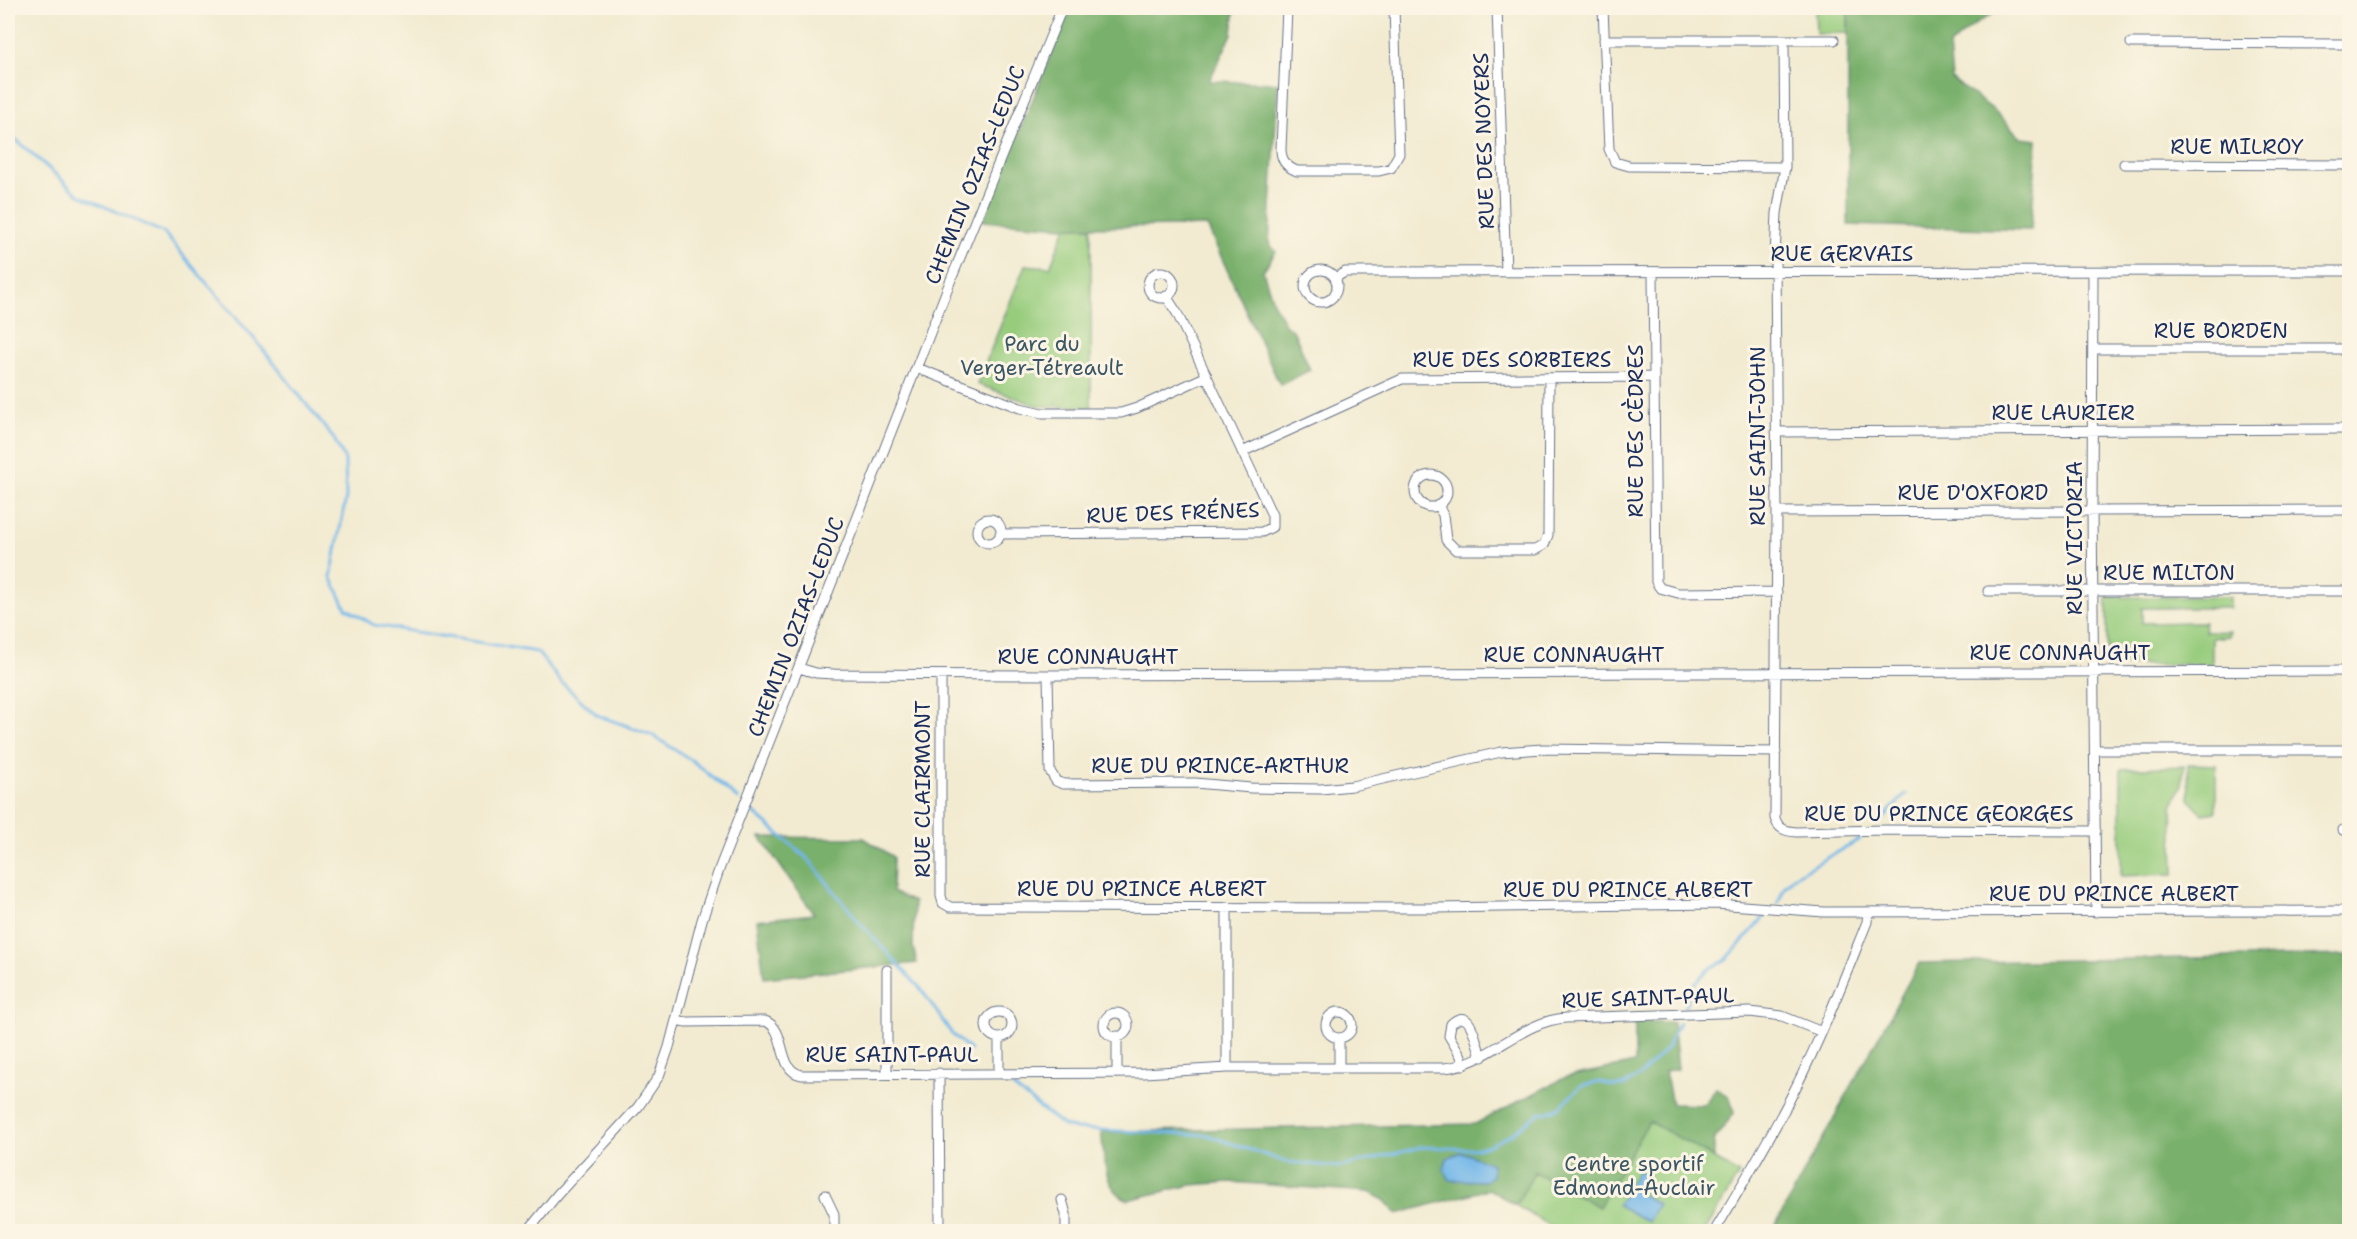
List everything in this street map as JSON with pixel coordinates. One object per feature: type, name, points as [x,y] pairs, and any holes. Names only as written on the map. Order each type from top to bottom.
[{"type":"street","name":"CHEMIN OZIAS-LEDUC","points":[[527,1232],[568,1183],[629,1118],[652,1088],[665,1061],[702,920],[917,368],[1062,8]]},
{"type":"street","points":[[1287,8],[1281,151],[1282,160],[1288,167],[1297,171],[1368,171],[1389,169],[1396,163],[1399,154],[1394,8]]},
{"type":"street","name":"RUE DES NOYERS","points":[[1497,8],[1506,272]]},
{"type":"street","points":[[1603,8],[1609,149],[1611,158],[1615,162],[1629,166],[1785,167]]},
{"type":"street","points":[[1604,40],[1834,40]]},
{"type":"street","name":"RUE SAINT-JOHN","points":[[1781,830],[1775,818],[1777,512],[1775,272],[1777,213],[1785,167],[1784,40]]},
{"type":"street","points":[[2132,43],[2349,44]]},
{"type":"street","name":"RUE MILROY","points":[[2124,164],[2349,165]]},
{"type":"street","name":"RUE GERVAIS","points":[[1335,278],[1345,272],[2349,271]]},
{"type":"street","name":"RUE DES CÈDRES","points":[[1653,272],[1654,576],[1660,588],[1678,593],[1777,592]]},
{"type":"street","name":"RUE VICTORIA","points":[[2093,272],[2092,510],[2097,831],[2096,912]]},
{"type":"street","name":"RUE DES FRÉNES","points":[[1000,534],[1266,531],[1273,525],[1273,518],[1178,313],[1167,296]]},
{"type":"street","name":"RUE BORDEN","points":[[2093,349],[2349,350]]},
{"type":"street","points":[[917,368],[1020,408],[1042,413],[1121,412],[1137,408],[1207,376]]},
{"type":"street","name":"RUE DES SORBIERS","points":[[1242,452],[1402,379],[1654,377]]},
{"type":"street","points":[[1438,505],[1443,515],[1446,540],[1456,550],[1535,550],[1545,545],[1548,535],[1549,378]]},
{"type":"street","name":"RUE LAURIER","points":[[1776,432],[2349,429]]},
{"type":"street","name":"RUE D'OXFORD","points":[[1777,512],[2349,510]]},
{"type":"street","name":"RUE MILTON","points":[[1989,591],[2349,591]]},
{"type":"street","name":"RUE CONNAUGHT","points":[[799,668],[822,674],[941,675],[2349,670]]},
{"type":"street","name":"RUE CLAIRMONT","points":[[941,675],[941,896],[943,903]]},
{"type":"street","name":"RUE DU PRINCE-ARTHUR","points":[[1048,675],[1050,771],[1054,779],[1063,784],[1195,783],[1251,788],[1329,788],[1376,781],[1501,752],[1543,749],[1776,752]]},
{"type":"street","points":[[2095,750],[2349,750]]},
{"type":"street","name":"RUE DU PRINCE GEORGES","points":[[1781,830],[1796,832],[2097,831]]},
{"type":"street","name":"RUE DU PRINCE ALBERT","points":[[943,903],[950,907],[1436,908],[1716,904],[1795,911],[1868,912],[2349,911]]},
{"type":"street","points":[[1227,908],[1227,1068]]},
{"type":"street","points":[[1714,1232],[1782,1114],[1822,1032],[1867,922],[1868,912]]},
{"type":"street","points":[[887,970],[887,1074]]},
{"type":"street","name":"RUE SAINT-PAUL","points":[[675,1020],[686,1022],[767,1021],[776,1030],[789,1068],[797,1074],[1117,1073],[1227,1068],[1431,1069],[1463,1065],[1482,1057],[1537,1025],[1560,1018],[1750,1012],[1782,1016],[1822,1032]]},
{"type":"street","points":[[1463,1065],[1449,1034],[1451,1023],[1457,1019],[1465,1019],[1471,1024],[1477,1048],[1482,1057]]},
{"type":"street","points":[[1117,1036],[1117,1073]]},
{"type":"street","name":"RUE SAINT-PAUL","points":[[999,1038],[999,1073]]},
{"type":"street","points":[[1339,1038],[1339,1068]]},
{"type":"street","points":[[939,1073],[940,1232]]},
{"type":"street","points":[[825,1195],[834,1214],[834,1232]]},
{"type":"street","points":[[1062,1200],[1066,1214],[1066,1232]]},
{"type":"green space","points":[[1070,8],[1235,8],[1232,34],[1209,81],[1278,83],[1269,244],[1276,251],[1263,271],[1273,302],[1285,324],[1294,332],[1310,370],[1280,385],[1207,226],[1066,227],[983,221]]},
{"type":"green space","points":[[1815,8],[1848,8],[1848,33],[1816,34]]},
{"type":"green space","points":[[1848,8],[2002,8],[1974,25],[1949,46],[1952,79],[1995,111],[2021,138],[2037,140],[2031,230],[1848,225]]},
{"type":"green space","name":"Parc du Verger-Tétreault","points":[[1066,227],[1091,227],[1091,407],[1038,406],[977,384],[1025,265],[1050,267]]},
{"type":"green space","points":[[2107,597],[2230,597],[2230,608],[2142,608],[2142,623],[2204,622],[2205,632],[2230,631],[2229,636],[2212,638],[2212,664],[2107,665]]},
{"type":"green space","points":[[2188,764],[2216,765],[2216,812],[2203,814],[2189,799]]},
{"type":"green space","points":[[2184,766],[2182,785],[2172,806],[2174,874],[2121,876],[2121,769]]},
{"type":"green space","points":[[760,837],[864,838],[893,857],[892,892],[914,902],[913,947],[917,963],[764,978],[757,920],[814,914]]},
{"type":"green space","points":[[2349,955],[2349,1231],[1772,1231],[1919,963]]},
{"type":"green space","points":[[1635,1021],[1673,1022],[1678,1069],[1665,1071],[1672,1104],[1704,1105],[1716,1088],[1730,1098],[1734,1113],[1714,1140],[1714,1158],[1649,1121],[1599,1207],[1535,1172],[1516,1205],[1489,1189],[1397,1214],[1384,1200],[1369,1192],[1230,1182],[1191,1185],[1128,1200],[1113,1188],[1106,1171],[1101,1132],[1475,1124],[1566,1077],[1635,1063]]},
{"type":"green space","name":"Centre sportif Edmond-Auclair","points":[[1637,1111],[1739,1174],[1705,1231],[1558,1231],[1489,1189]]},
{"type":"water","points":[[1462,1152],[1492,1164],[1492,1176],[1485,1181],[1450,1180],[1444,1170],[1447,1158]]},
{"type":"water","points":[[1638,1170],[1649,1176],[1639,1193],[1658,1204],[1648,1222],[1618,1205]]},
{"type":"waterway","points":[[8,125],[13,137],[79,195],[164,233],[257,342],[334,439],[345,460],[346,497],[331,577],[346,608],[374,625],[537,652],[562,683],[597,715],[652,735],[694,762],[738,799]]},
{"type":"waterway","points":[[1878,824],[1906,794]]},
{"type":"waterway","points":[[753,812],[809,860],[859,922],[921,989],[952,1034],[970,1050]]},
{"type":"waterway","points":[[1778,903],[1785,886],[1793,877],[1860,839]]},
{"type":"waterway","points":[[1685,1007],[1695,983],[1710,968],[1725,961],[1765,916]]},
{"type":"waterway","points":[[1013,1087],[1064,1126],[1077,1129],[1207,1135],[1286,1162],[1340,1167],[1422,1147],[1473,1149],[1490,1145],[1511,1134],[1539,1113],[1550,1112],[1560,1107],[1581,1086],[1600,1082],[1612,1086],[1623,1086],[1642,1074],[1667,1048],[1679,1022]]}]
